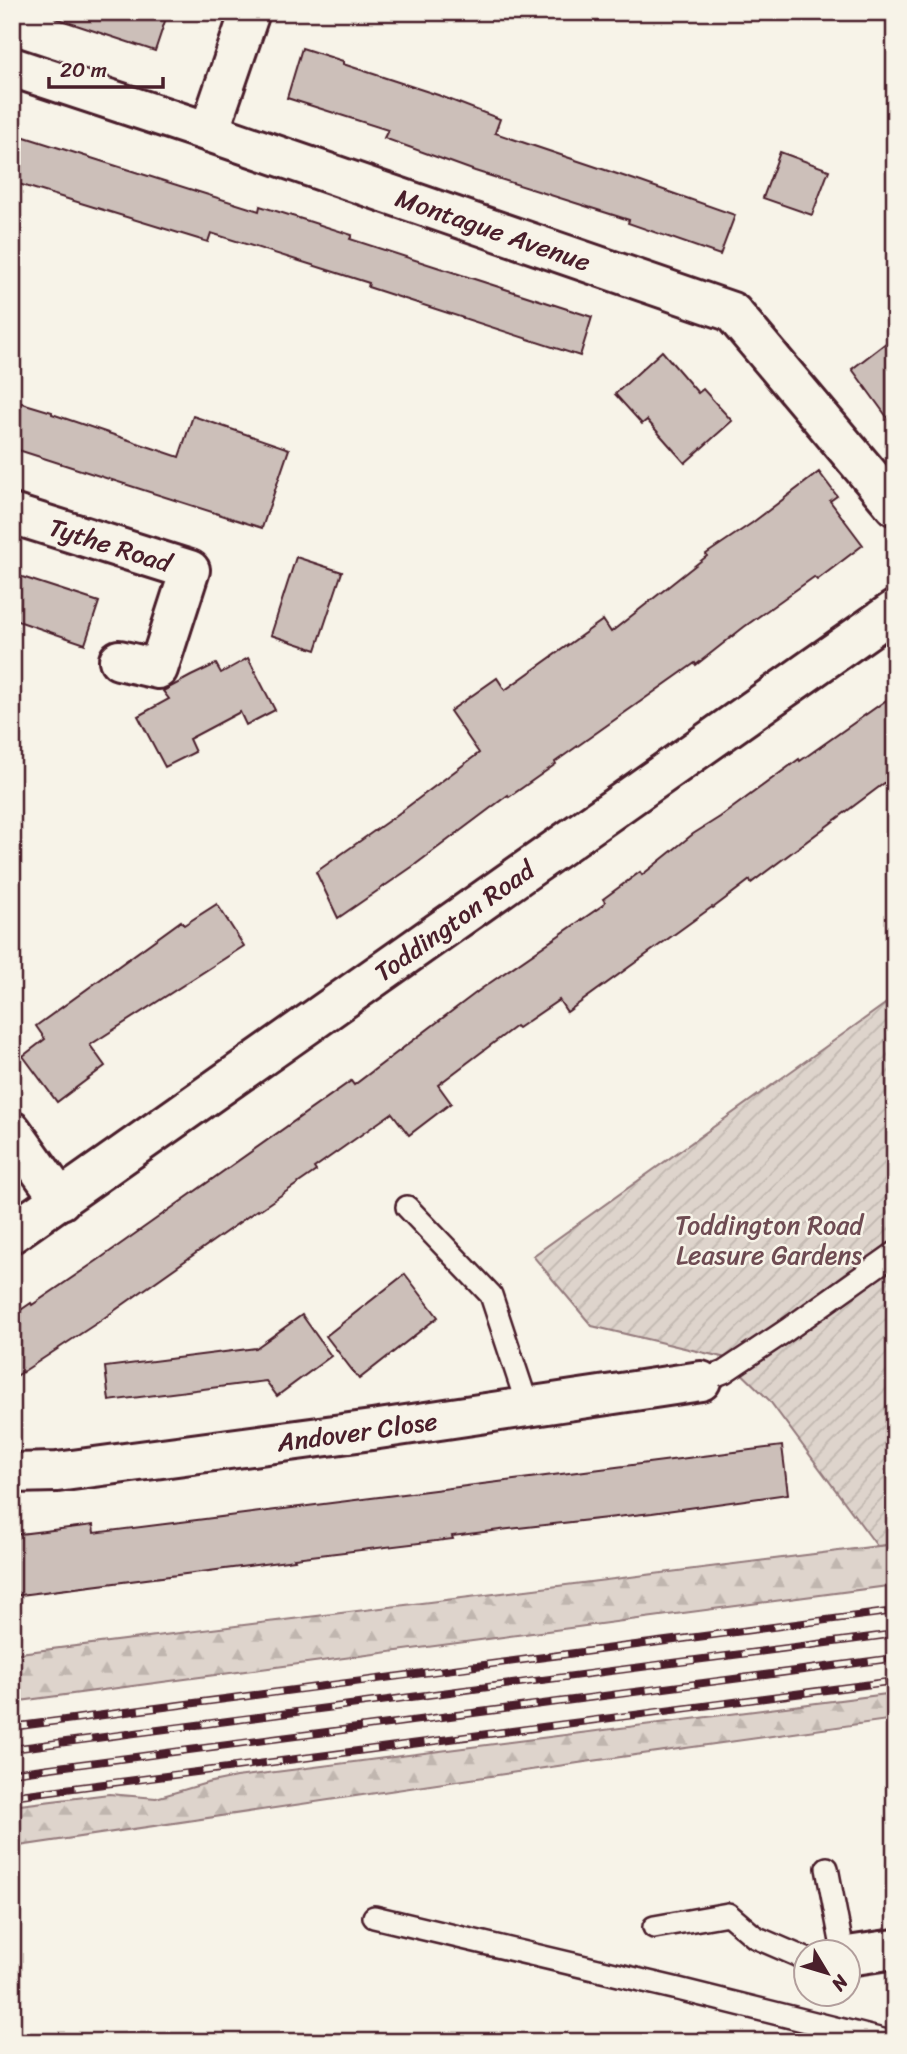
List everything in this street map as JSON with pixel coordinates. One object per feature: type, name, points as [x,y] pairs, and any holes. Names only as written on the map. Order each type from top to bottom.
[{"type":"street","points":[[209,132],[250,12]]},
{"type":"street","name":"Montague Avenue","points":[[12,67],[732,312],[895,506]]},
{"type":"street","name":"Tythe Road","points":[[12,514],[190,570],[158,669],[119,660]]},
{"type":"street","name":"Toddington Road","points":[[12,1233],[895,610]]},
{"type":"street","points":[[12,1131],[61,1200]]},
{"type":"street","name":"Andover Close","points":[[12,1473],[57,1472],[359,1432],[701,1381]]},
{"type":"street","points":[[862,1954],[895,1949]]},
{"type":"lane","points":[[407,1206],[491,1295],[527,1407]]},
{"type":"lane","points":[[701,1381],[724,1372],[788,1330],[895,1253]]},
{"type":"lane","points":[[827,1868],[840,1938]]},
{"type":"lane","points":[[654,1927],[728,1914],[755,1937],[792,1953]]},
{"type":"lane","points":[[374,1917],[891,2042]]},
{"type":"green space","name":"Toddington Road Leasure Gardens","points":[[895,997],[895,1544],[877,1546],[769,1400],[726,1358],[592,1326],[533,1256]]},
{"type":"green space","points":[[895,1544],[895,1585],[12,1702],[12,1654]]},
{"type":"green space","points":[[895,1693],[895,1719],[12,1847],[12,1806],[109,1794],[156,1798],[236,1777]]},
{"type":"building","points":[[56,12],[168,12],[155,51],[55,18]]},
{"type":"building","points":[[302,48],[500,119],[495,133],[735,215],[720,255],[628,223],[629,220],[475,171],[384,138],[388,130],[287,98]]},
{"type":"building","points":[[12,133],[259,211],[260,206],[305,220],[352,235],[350,239],[592,317],[580,356],[368,287],[369,283],[211,233],[208,242],[12,182]]},
{"type":"building","points":[[780,152],[829,170],[812,215],[763,198]]},
{"type":"building","points":[[895,336],[895,428],[852,369]]},
{"type":"building","points":[[662,351],[698,393],[703,389],[732,421],[685,463],[647,420],[642,424],[615,394]]},
{"type":"building","points":[[12,400],[179,457],[193,416],[289,449],[262,528],[12,448]]},
{"type":"building","points":[[819,472],[837,496],[830,501],[863,545],[817,580],[814,577],[696,665],[695,663],[509,797],[508,795],[338,918],[316,872],[479,753],[450,711],[497,678],[505,690],[603,620],[611,632],[707,556],[706,554]]},
{"type":"building","points":[[296,557],[342,572],[316,650],[271,635]]},
{"type":"building","points":[[19,576],[99,602],[85,644],[12,619],[12,596]]},
{"type":"building","points":[[248,658],[275,710],[246,725],[240,712],[189,739],[195,752],[165,767],[138,716],[169,699],[163,691],[191,676],[216,664],[221,673]]},
{"type":"building","points":[[895,694],[895,775],[751,883],[750,880],[567,1012],[559,1000],[518,1028],[516,1026],[438,1085],[451,1103],[409,1135],[392,1113],[314,1168],[316,1171],[12,1379],[12,1316],[98,1260],[351,1081],[354,1085],[481,989],[603,905],[603,899],[640,872],[642,875],[693,834]]},
{"type":"building","points":[[217,904],[244,946],[90,1045],[105,1066],[57,1102],[23,1056],[45,1039],[36,1026],[181,921],[184,925]]},
{"type":"building","points":[[405,1274],[438,1317],[359,1379],[326,1336]]},
{"type":"building","points":[[302,1315],[331,1356],[277,1396],[266,1381],[109,1401],[105,1367],[256,1348]]},
{"type":"building","points":[[782,1446],[788,1494],[452,1536],[453,1539],[12,1596],[12,1535],[93,1525],[94,1533]]},
{"type":"railway","points":[[12,1727],[895,1611]]},
{"type":"railway","points":[[12,1749],[895,1634]]},
{"type":"railway","points":[[12,1773],[895,1658]]},
{"type":"railway","points":[[12,1796],[895,1681]]}]
